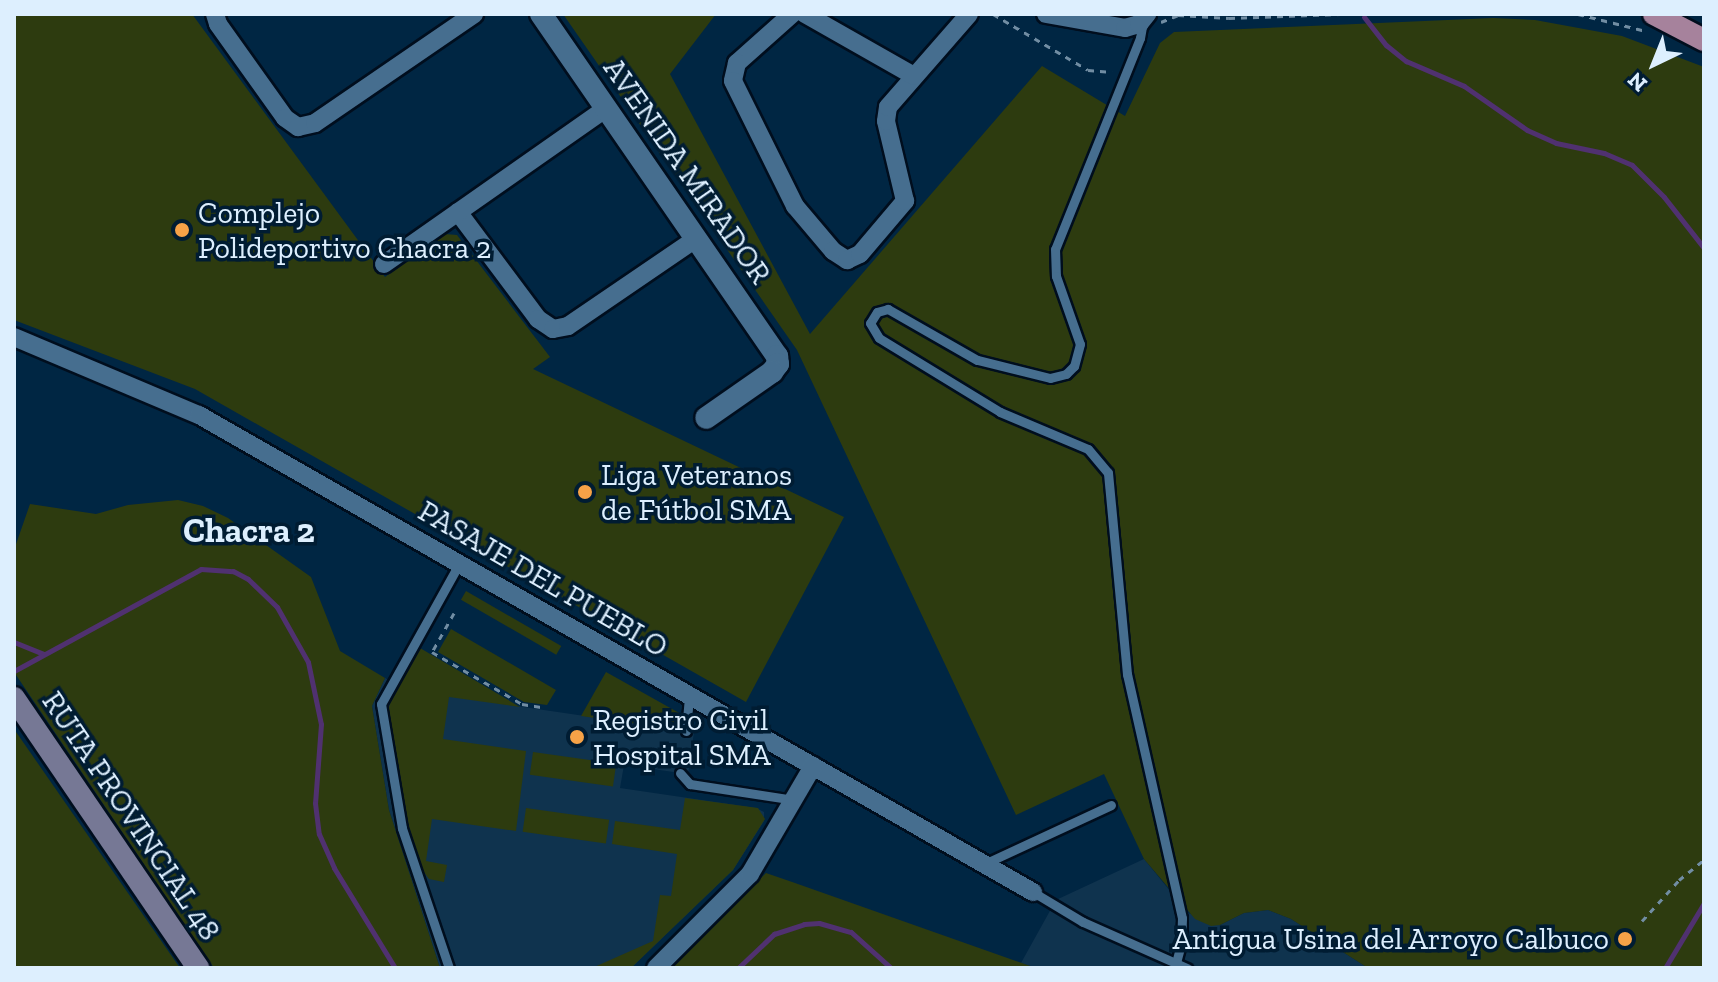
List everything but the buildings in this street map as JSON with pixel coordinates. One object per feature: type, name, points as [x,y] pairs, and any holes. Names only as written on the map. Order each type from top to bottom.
[{"type":"main road","points":[[1685,14],[1704,24]]},
{"type":"main road","points":[[1654,24],[1704,40]]},
{"type":"main road","name":"RUTA PROVINCIAL 48","points":[[14,698],[198,968]]},
{"type":"street","points":[[215,14],[218,24],[285,118],[298,127],[315,123],[474,14]]},
{"type":"street","name":"AVENIDA MIRADOR","points":[[541,14],[775,351],[778,364],[769,375],[706,418]]},
{"type":"street","points":[[792,14],[737,63],[732,76],[792,200],[842,258],[852,259],[860,254],[905,201],[886,114],[891,101],[969,14]]},
{"type":"street","points":[[805,14],[914,76]]},
{"type":"street","points":[[1046,14],[1125,28],[1149,21]]},
{"type":"street","points":[[384,264],[607,108]]},
{"type":"street","points":[[458,212],[538,319],[553,329],[568,326],[697,238]]},
{"type":"street","name":"PASAJE DEL PUEBLO","points":[[14,337],[187,409],[1033,892]]},
{"type":"street","points":[[656,968],[750,874],[813,766]]},
{"type":"lane","points":[[1149,21],[1055,249],[1056,276],[1080,344],[1080,356],[1070,371],[1050,378],[977,360],[888,309],[873,315],[870,327],[879,338],[1000,412],[1088,449],[1108,473],[1127,674],[1182,918],[1181,944],[1176,963]]},
{"type":"lane","points":[[449,968],[402,828],[381,704],[459,564]]},
{"type":"lane","points":[[686,731],[689,695]]},
{"type":"lane","points":[[680,773],[690,784],[794,800]]},
{"type":"lane","points":[[984,864],[1111,805]]},
{"type":"lane","points":[[1033,892],[1083,922],[1187,968]]},
{"type":"path","points":[[993,14],[1088,70],[1111,73],[1131,59]]},
{"type":"path","points":[[1149,21],[1178,15],[1229,18],[1340,14]]},
{"type":"path","points":[[1578,14],[1654,24]]},
{"type":"path","points":[[454,613],[432,652],[522,704],[546,708]]},
{"type":"path","points":[[1642,921],[1679,880],[1704,860]]},
{"type":"shaded area","points":[[385,678],[407,690],[694,732],[688,774],[624,765],[620,788],[756,808],[764,812],[764,821],[733,870],[631,968],[440,968],[389,810],[372,706]]},
{"type":"shaded area","points":[[1144,859],[1188,913],[1220,925],[1244,913],[1268,910],[1291,919],[1368,968],[1036,968],[1021,963],[1056,900]]},
{"type":"green space","points":[[14,14],[192,14],[385,277],[445,234],[457,235],[550,357],[533,369],[844,517],[746,702],[195,389],[14,320]]},
{"type":"green space","points":[[563,14],[716,14],[670,74],[810,334],[1042,66],[1125,116],[1160,43],[1174,32],[1493,18],[1535,20],[1622,36],[1704,67],[1704,968],[1368,968],[1291,919],[1268,910],[1244,913],[1220,925],[1211,926],[1195,919],[1144,859],[1104,774],[1016,815],[797,350]]},
{"type":"green space","points":[[178,500],[203,506],[228,518],[311,577],[340,651],[385,678],[372,706],[389,810],[440,968],[214,968],[14,672],[14,550],[30,504],[96,514],[128,505]]},
{"type":"green space","points":[[466,591],[561,646],[556,655],[461,600]]},
{"type":"green space","points":[[451,629],[556,690],[547,705],[524,702],[438,652]]},
{"type":"green space","points":[[420,648],[520,707],[449,697],[443,739],[526,751],[516,831],[432,819],[426,861],[447,865],[444,882],[429,879],[423,871],[408,824],[388,712],[391,698]]},
{"type":"green space","points":[[606,672],[681,714],[680,730],[581,716]]},
{"type":"green space","points":[[14,729],[180,968],[14,968]]},
{"type":"green space","points":[[533,752],[616,764],[613,786],[530,775]]},
{"type":"green space","points":[[685,798],[758,808],[765,819],[733,870],[631,968],[592,968],[653,941],[660,895],[671,896],[677,854],[612,844],[615,821],[680,830]]},
{"type":"green space","points":[[526,808],[609,820],[606,843],[523,832]]},
{"type":"green space","points":[[766,873],[795,883],[1036,968],[671,968]]},
{"type":"waterway","points":[[1364,17],[1386,45],[1406,61],[1464,86],[1527,130],[1556,143],[1604,153],[1632,165],[1664,197],[1704,248]]},
{"type":"waterway","points":[[14,671],[201,569],[233,571],[248,579],[277,607],[308,662],[321,724],[315,803],[319,834],[334,868],[395,968]]},
{"type":"waterway","points":[[14,642],[43,654]]},
{"type":"waterway","points":[[1665,968],[1704,903]]},
{"type":"waterway","points":[[738,968],[774,934],[804,924],[819,923],[851,932],[891,968]]},
{"type":"place","name":"Complejo Polideportivo Chacra 2","points":[[182,230]]},
{"type":"place","name":"Liga Veteranos de Fútbol SMA","points":[[585,492]]},
{"type":"place","name":"Registro Civil Hospital SMA","points":[[577,737]]},
{"type":"place","name":"Antigua Usina del Arroyo Calbuco","points":[[1625,939]]},
{"type":"district","name":"Chacra 2","points":[[249,531]]}]
